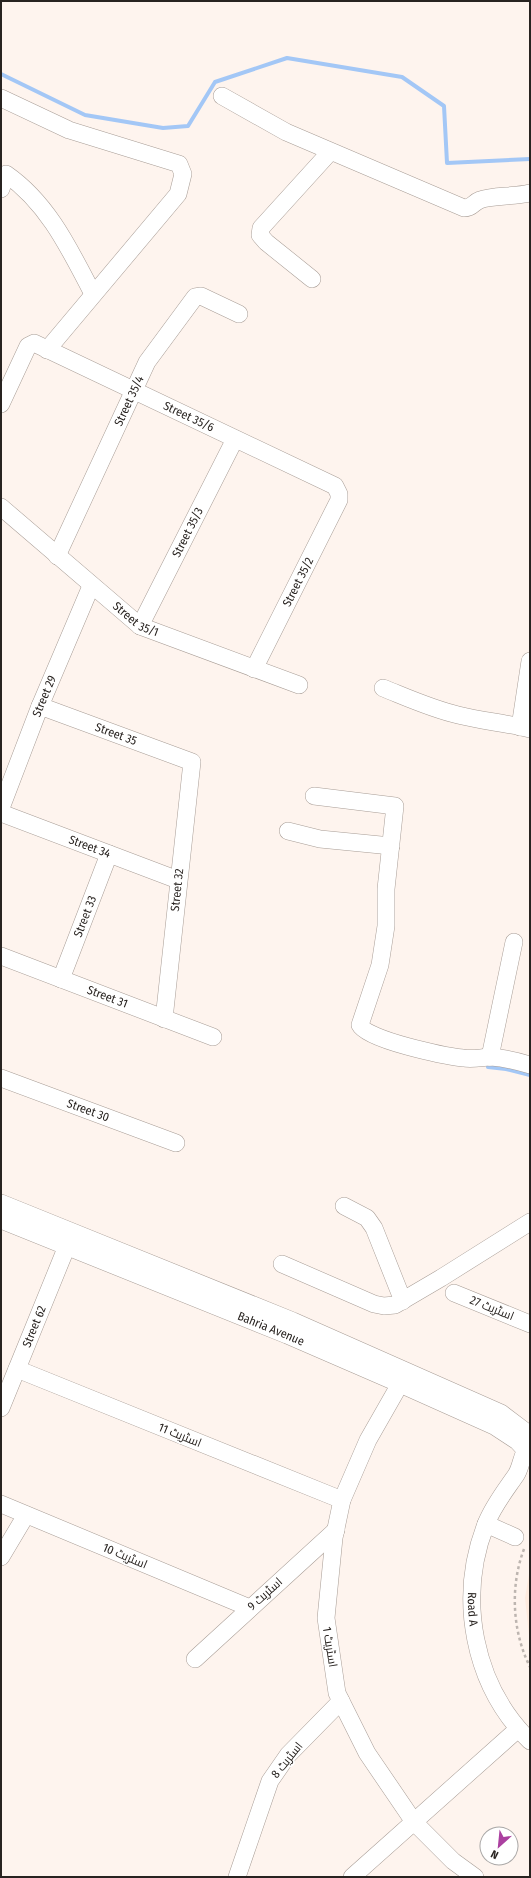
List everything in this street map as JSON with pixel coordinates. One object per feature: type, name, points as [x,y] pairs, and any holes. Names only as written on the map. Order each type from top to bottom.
[{"type":"street","points":[[222,96],[286,132],[464,208],[470,208],[480,200],[518,196],[530,193]]},
{"type":"street","points":[[1,98],[69,130],[179,164],[183,174],[178,194],[93,294],[40,346],[28,346],[1,404]]},
{"type":"street","points":[[312,279],[266,242],[260,235],[261,228],[330,152]]},
{"type":"street","points":[[1,189],[6,174],[19,183],[57,226],[93,294]]},
{"type":"street","name":"Street 35/4","points":[[57,556],[147,362],[195,297],[201,296],[239,314]]},
{"type":"street","name":"Street 35/6","points":[[40,346],[335,486],[339,494]]},
{"type":"street","name":"Street 35/3","points":[[140,626],[235,439]]},
{"type":"street","name":"Street 35/2","points":[[254,669],[339,500],[339,494]]},
{"type":"street","name":"Street 35/1","points":[[1,508],[91,586],[140,626],[299,685]]},
{"type":"street","name":"Street 29","points":[[1,808],[40,706],[91,586]]},
{"type":"street","points":[[383,688],[424,705],[456,715],[525,728],[530,661]]},
{"type":"street","name":"Street 35","points":[[40,706],[192,762]]},
{"type":"street","name":"Street 32","points":[[164,1018],[192,762]]},
{"type":"street","points":[[314,796],[395,806],[386,889],[386,926],[384,942],[380,965],[360,1025],[361,1028],[375,1036],[424,1051],[464,1059],[490,1057],[515,1060],[530,1065]]},
{"type":"street","name":"Street 34","points":[[1,813],[178,880]]},
{"type":"street","points":[[288,831],[320,839],[391,846]]},
{"type":"street","name":"Street 33","points":[[61,979],[109,854]]},
{"type":"street","points":[[490,1057],[514,942]]},
{"type":"street","name":"Street 31","points":[[1,956],[213,1038]]},
{"type":"street","name":"Street 30","points":[[1,1078],[176,1143]]},
{"type":"street","name":"Bahria Avenue","points":[[1,1202],[294,1320],[501,1413],[529,1446]]},
{"type":"street","points":[[344,1206],[367,1218],[374,1228],[403,1301]]},
{"type":"street","name":"Bahria Avenue","points":[[1,1220],[287,1335],[494,1426],[517,1441],[529,1446]]},
{"type":"street","points":[[282,1264],[374,1304],[384,1306],[396,1305],[530,1222]]},
{"type":"street","name":"Street 62","points":[[1,1408],[68,1246]]},
{"type":"street","name":"اسٹریٹ 27","points":[[454,1293],[530,1324]]},
{"type":"street","name":"اسٹریٹ 11","points":[[17,1369],[342,1500]]},
{"type":"street","name":"اسٹریٹ 1","points":[[400,1384],[368,1440],[342,1500],[336,1530],[326,1618],[337,1693],[367,1753],[414,1822],[453,1861],[475,1877]]},
{"type":"street","name":"Road A","points":[[524,1735],[497,1699],[482,1666],[473,1631],[471,1594],[474,1566],[486,1524],[500,1497],[524,1470],[529,1446]]},
{"type":"street","name":"اسٹریٹ 10","points":[[1,1504],[250,1608]]},
{"type":"street","points":[[1,1557],[26,1515]]},
{"type":"street","points":[[486,1524],[520,1541]]},
{"type":"street","name":"اسٹریٹ 9","points":[[195,1659],[336,1530]]},
{"type":"street","name":"اسٹریٹ 8","points":[[237,1877],[270,1781],[288,1756],[341,1701]]},
{"type":"street","points":[[352,1877],[414,1822],[524,1735]]},
{"type":"path","points":[[520,1541],[515,1602],[520,1640],[530,1667]]},
{"type":"shaded area","points":[[530,1568],[530,1645],[525,1598]]},
{"type":"waterway","points":[[1,74],[85,115],[163,128],[188,126],[215,82],[287,58],[402,77],[444,106],[447,163],[530,159]]},
{"type":"waterway","points":[[488,1067],[506,1069],[530,1075]]}]
